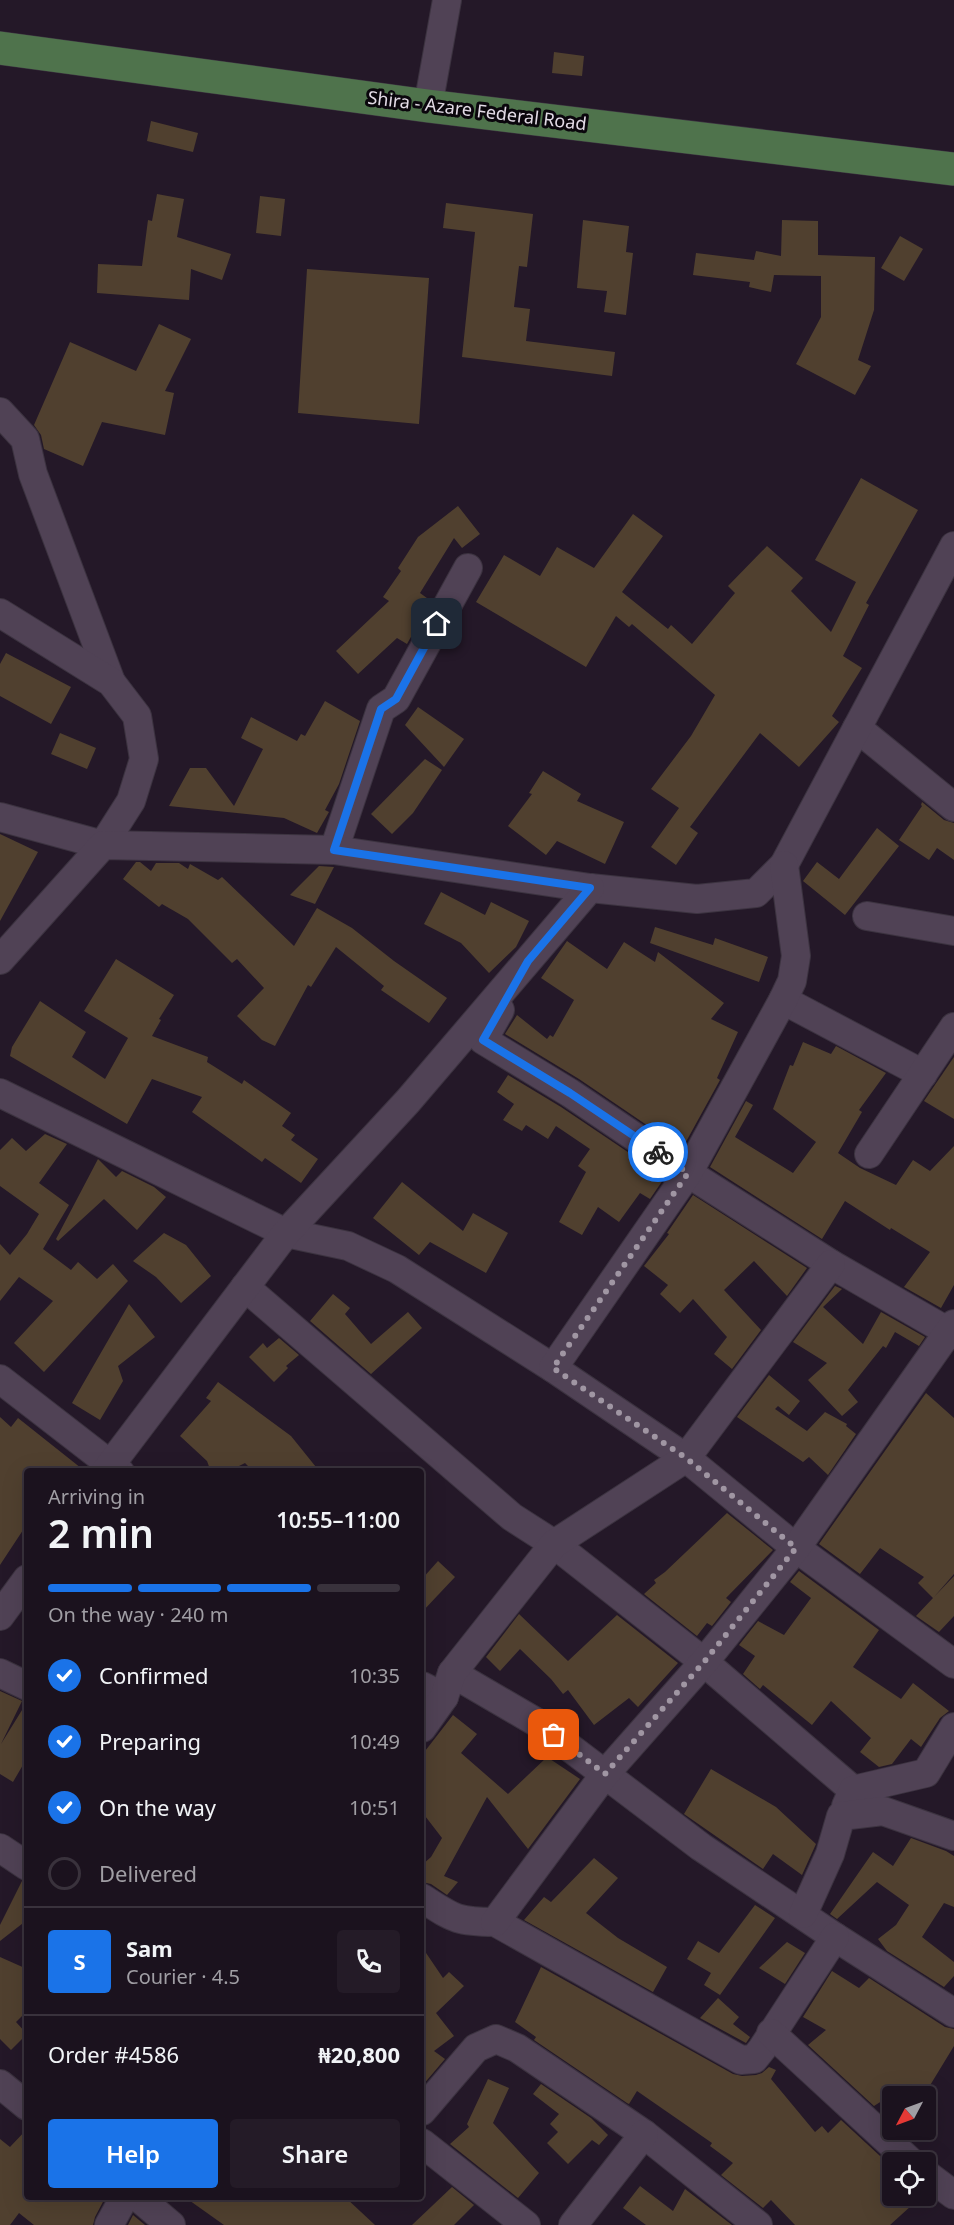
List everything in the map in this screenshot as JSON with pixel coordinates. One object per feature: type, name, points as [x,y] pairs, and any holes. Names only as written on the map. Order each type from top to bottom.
[{"type":"main road","name":"Shira - Azare Federal Road","points":[[0,48],[428,106],[954,169]]},
{"type":"street","points":[[428,106],[447,0]]},
{"type":"street","points":[[0,412],[25,439],[33,474],[111,682],[138,716],[144,759],[131,801],[103,845],[0,960]]},
{"type":"street","points":[[756,893],[784,865],[954,546]]},
{"type":"street","points":[[334,850],[381,709],[396,699],[468,568]]},
{"type":"street","points":[[0,613],[111,682]]},
{"type":"street","points":[[856,728],[954,807]]},
{"type":"street","points":[[0,817],[103,845],[334,850],[590,888],[697,899],[756,893],[791,913]]},
{"type":"street","points":[[553,1368],[688,1173],[792,981],[796,956],[784,865]]},
{"type":"street","points":[[113,1468],[286,1233],[408,1101],[590,888]]},
{"type":"street","points":[[867,916],[954,931]]},
{"type":"street","points":[[495,1922],[605,1774],[704,1662],[796,1548],[952,1330],[831,1264],[688,1173],[570,1093],[483,1040],[528,961]]},
{"type":"street","points":[[783,1000],[923,1074]]},
{"type":"street","points":[[869,1154],[954,1027]]},
{"type":"street","points":[[0,1093],[286,1233],[348,1246],[397,1269],[553,1368],[686,1458],[796,1548],[954,1664]]},
{"type":"street","points":[[424,1723],[439,1685],[554,1544],[686,1458],[831,1264]]},
{"type":"street","points":[[245,1287],[512,1517],[554,1544],[704,1662],[853,1790]]},
{"type":"street","points":[[0,1379],[111,1468]]},
{"type":"street","points":[[0,1616],[24,1583]]},
{"type":"street","points":[[0,1673],[24,1685]]},
{"type":"street","points":[[439,1685],[536,1722],[701,1847],[834,1937],[954,2013]]},
{"type":"street","points":[[853,1790],[926,1773],[954,1727]]},
{"type":"street","points":[[803,1914],[830,1854],[841,1816],[853,1790]]},
{"type":"street","points":[[841,1816],[883,1811],[954,1836]]},
{"type":"street","points":[[0,1848],[24,1864]]},
{"type":"street","points":[[424,1899],[452,1918],[467,1922],[495,1922],[741,2060],[754,2059],[834,1937]]},
{"type":"street","points":[[771,2033],[900,2152]]},
{"type":"street","points":[[424,2109],[476,2048],[496,2038],[517,2049],[644,2134],[758,2225]]},
{"type":"street","points":[[0,2084],[24,2104]]},
{"type":"street","points":[[573,2225],[644,2134]]},
{"type":"street","points":[[424,2145],[526,2225]]},
{"type":"street","points":[[936,2181],[954,2194]]},
{"type":"street","points":[[109,2225],[123,2200]]},
{"type":"street","points":[[141,2200],[171,2225]]},
{"type":"building","points":[[554,52],[584,56],[582,76],[552,73]]},
{"type":"building","points":[[151,121],[198,133],[193,152],[147,141]]},
{"type":"building","points":[[157,194],[184,199],[177,237],[231,254],[222,280],[191,269],[189,300],[97,293],[98,264],[142,266],[148,220],[152,221]]},
{"type":"building","points":[[260,196],[285,199],[281,236],[256,233]]},
{"type":"building","points":[[446,203],[533,214],[527,267],[519,266],[514,307],[530,309],[526,341],[615,352],[612,376],[462,357],[475,232],[443,228]]},
{"type":"building","points":[[583,220],[629,226],[626,252],[633,253],[626,315],[604,312],[607,291],[577,288]]},
{"type":"building","points":[[782,220],[818,221],[818,255],[875,257],[874,313],[874,310],[858,360],[871,366],[855,395],[796,364],[821,317],[821,276],[774,275],[771,292],[749,287],[750,282],[693,275],[696,253],[754,260],[756,251],[781,256]]},
{"type":"building","points":[[900,236],[923,249],[904,281],[881,268]]},
{"type":"building","points":[[307,269],[429,278],[419,424],[298,413]]},
{"type":"building","points":[[159,324],[191,339],[165,391],[174,393],[165,435],[102,422],[83,466],[44,449],[41,435],[34,425],[70,342],[136,371]]},
{"type":"building","points":[[861,478],[918,510],[866,603],[869,605],[843,656],[862,668],[832,716],[839,722],[799,767],[760,733],[690,827],[698,833],[676,865],[651,847],[679,808],[651,789],[691,736],[715,695],[632,624],[629,627],[616,616],[586,667],[476,602],[504,555],[540,576],[557,547],[594,568],[633,514],[663,536],[622,592],[668,629],[671,625],[692,644],[735,593],[728,586],[767,546],[803,578],[791,591],[831,632],[856,582],[815,560]]},
{"type":"building","points":[[458,506],[480,534],[462,548],[454,538],[420,593],[431,601],[407,644],[397,638],[358,674],[336,651],[389,601],[383,597],[401,571],[398,568],[418,537]]},
{"type":"building","points":[[6,653],[71,687],[51,724],[0,696],[0,664]]},
{"type":"building","points":[[325,701],[360,721],[339,784],[325,810],[329,812],[317,833],[284,818],[169,806],[190,768],[206,768],[234,806],[263,749],[241,738],[251,717],[297,741],[301,734],[305,736]]},
{"type":"building","points":[[418,707],[464,739],[444,767],[405,725]]},
{"type":"building","points":[[60,733],[96,748],[87,769],[51,754]]},
{"type":"building","points":[[425,759],[442,770],[413,813],[392,834],[371,814]]},
{"type":"building","points":[[543,771],[581,794],[577,801],[624,822],[605,864],[557,841],[546,855],[508,826],[532,794],[529,793]]},
{"type":"building","points":[[922,802],[944,820],[954,823],[954,860],[937,848],[929,860],[899,840],[922,806]]},
{"type":"building","points":[[877,828],[899,846],[845,915],[803,881],[817,862],[839,879]]},
{"type":"building","points":[[0,834],[38,852],[0,921]]},
{"type":"building","points":[[136,862],[140,862],[151,871],[156,863],[179,863],[188,869],[190,864],[218,880],[222,877],[294,946],[317,908],[352,928],[447,998],[429,1023],[381,990],[384,986],[336,947],[311,987],[308,985],[275,1046],[262,1040],[237,1016],[264,988],[237,959],[232,963],[188,919],[162,904],[159,907],[123,879]]},
{"type":"building","points":[[319,866],[334,867],[315,904],[290,895]]},
{"type":"building","points":[[441,892],[485,915],[491,902],[529,921],[516,947],[489,973],[461,943],[424,924]]},
{"type":"building","points":[[655,927],[713,945],[715,938],[768,957],[759,982],[650,943]]},
{"type":"building","points":[[567,941],[607,969],[624,942],[655,962],[658,952],[724,1003],[711,1019],[738,1032],[717,1078],[720,1080],[682,1149],[579,1079],[505,1034],[517,1015],[547,1039],[550,1035],[553,1037],[574,1000],[541,978]]},
{"type":"building","points":[[116,959],[174,995],[159,1019],[161,1020],[152,1036],[208,1057],[207,1062],[242,1084],[244,1080],[291,1113],[282,1126],[295,1135],[291,1140],[318,1159],[301,1183],[265,1158],[262,1162],[192,1112],[202,1097],[152,1079],[127,1124],[10,1056],[12,1047],[40,1001],[86,1032],[72,1057],[105,1079],[128,1038],[84,1011]]},
{"type":"building","points":[[803,1042],[831,1054],[836,1046],[886,1073],[859,1110],[862,1112],[838,1153],[860,1168],[896,1185],[913,1160],[930,1171],[954,1146],[954,1285],[941,1308],[904,1287],[930,1252],[891,1228],[890,1230],[845,1201],[822,1239],[710,1167],[746,1101],[753,1105],[735,1137],[793,1173],[816,1142],[773,1109],[790,1065],[793,1066]]},
{"type":"building","points":[[954,1057],[954,1119],[924,1101]]},
{"type":"building","points":[[508,1075],[561,1107],[665,1177],[650,1199],[640,1193],[619,1222],[598,1207],[582,1235],[559,1222],[586,1172],[578,1166],[590,1149],[556,1126],[548,1139],[526,1125],[522,1131],[503,1120],[514,1104],[497,1092]]},
{"type":"building","points":[[45,1134],[67,1144],[39,1183],[69,1205],[43,1249],[71,1270],[78,1262],[97,1279],[113,1264],[128,1281],[44,1372],[14,1343],[53,1301],[19,1277],[0,1301],[0,1244],[10,1255],[39,1214],[0,1186],[0,1150],[12,1138],[26,1151]]},
{"type":"building","points":[[98,1159],[116,1177],[122,1171],[154,1187],[166,1197],[137,1230],[104,1199],[58,1241],[56,1239]]},
{"type":"building","points":[[402,1182],[463,1231],[473,1213],[508,1233],[486,1273],[430,1242],[419,1255],[373,1218]]},
{"type":"building","points":[[693,1195],[807,1268],[787,1296],[754,1261],[724,1290],[761,1330],[732,1369],[714,1354],[727,1337],[693,1299],[680,1313],[660,1294],[668,1285],[644,1266],[669,1234],[667,1233]]},
{"type":"building","points":[[164,1233],[186,1245],[211,1276],[181,1303],[156,1277],[133,1261]]},
{"type":"building","points":[[835,1286],[842,1289],[823,1307],[863,1344],[881,1312],[925,1337],[919,1346],[895,1332],[886,1348],[883,1346],[848,1390],[858,1402],[842,1416],[808,1380],[827,1363],[793,1342]]},
{"type":"building","points":[[333,1294],[350,1308],[345,1314],[371,1344],[408,1312],[422,1328],[371,1374],[310,1321]]},
{"type":"building","points":[[129,1304],[155,1337],[118,1366],[123,1381],[100,1420],[72,1403]]},
{"type":"building","points":[[279,1338],[299,1355],[286,1366],[288,1368],[274,1382],[249,1357],[263,1343],[267,1348]]},
{"type":"building","points":[[769,1375],[800,1401],[789,1415],[778,1406],[775,1409],[807,1431],[825,1412],[847,1424],[846,1426],[856,1434],[828,1475],[809,1457],[803,1462],[737,1417]]},
{"type":"building","points":[[218,1382],[291,1436],[317,1468],[250,1468],[245,1463],[235,1468],[210,1468],[207,1461],[180,1436],[211,1401],[206,1398]]},
{"type":"building","points":[[926,1393],[954,1418],[954,1574],[934,1597],[954,1576],[954,1616],[939,1632],[916,1616],[933,1598],[918,1583],[924,1577],[880,1548],[860,1574],[819,1544]]},
{"type":"building","points":[[0,1417],[11,1427],[18,1418],[81,1468],[24,1468],[24,1529],[0,1565]]},
{"type":"building","points":[[727,1513],[773,1550],[726,1598],[731,1602],[712,1626],[707,1623],[697,1636],[644,1594],[656,1583],[654,1580]]},
{"type":"building","points":[[438,1561],[455,1577],[424,1610],[424,1577]]},
{"type":"building","points":[[799,1571],[879,1630],[853,1667],[901,1699],[913,1683],[949,1711],[940,1718],[921,1747],[911,1739],[892,1764],[879,1767],[860,1752],[871,1738],[831,1701],[812,1725],[763,1685],[760,1689],[743,1674],[755,1656],[739,1645],[758,1621],[784,1635],[811,1598],[790,1582]]},
{"type":"building","points":[[519,1614],[568,1661],[617,1615],[678,1663],[638,1707],[629,1698],[594,1725],[568,1690],[563,1694],[520,1649],[500,1671],[486,1657]]},
{"type":"building","points":[[0,1691],[22,1701],[1,1744],[24,1707],[24,1763],[13,1782],[0,1774]]},
{"type":"building","points":[[453,1715],[477,1734],[461,1753],[508,1794],[547,1757],[580,1779],[528,1849],[487,1797],[444,1876],[458,1882],[447,1895],[431,1884],[424,1882],[424,1863],[431,1857],[442,1838],[424,1815],[424,1752]]},
{"type":"building","points":[[711,1769],[776,1807],[816,1844],[802,1875],[773,1854],[763,1869],[684,1814]]},
{"type":"building","points":[[911,1838],[954,1856],[954,1907],[944,1903],[922,1937],[954,1962],[954,1976],[944,1987],[887,1951],[878,1939],[896,1925],[909,1905],[877,1882],[837,1919],[830,1914],[873,1852],[893,1866]]},
{"type":"building","points":[[594,1858],[618,1878],[586,1913],[618,1938],[667,1967],[653,1992],[524,1920],[544,1897],[551,1902]]},
{"type":"building","points":[[22,1881],[24,1881],[24,1922],[0,1941],[0,1925]]},
{"type":"building","points":[[755,1905],[775,1918],[720,1995],[704,1985],[711,1973],[687,1959],[698,1941],[719,1953]]},
{"type":"building","points":[[787,1942],[805,1953],[785,1984],[759,1968]]},
{"type":"building","points":[[424,1950],[443,1978],[449,1972],[464,1986],[436,2013],[454,2036],[434,2051],[445,2059],[424,2084]]},
{"type":"building","points":[[0,1957],[24,1968],[24,2014],[16,2022],[24,2031],[24,2037],[11,2050],[0,2039]]},
{"type":"building","points":[[541,1967],[733,2074],[756,2075],[769,2067],[776,2070],[771,2079],[815,2132],[822,2126],[828,2133],[841,2120],[882,2158],[882,2206],[911,2206],[890,2225],[795,2225],[771,2200],[763,2208],[721,2175],[733,2163],[710,2146],[712,2143],[637,2091],[629,2104],[627,2103],[534,2040],[536,2037],[515,2022]]},
{"type":"building","points":[[832,1971],[859,1988],[869,1978],[945,2027],[954,2029],[954,2046],[930,2086],[882,2086],[882,2101],[874,2106],[808,2045],[826,2030],[803,2017]]},
{"type":"building","points":[[718,1998],[739,2017],[733,2024],[750,2037],[746,2043],[700,2018]]},
{"type":"building","points":[[488,2079],[509,2088],[493,2123],[539,2173],[518,2198],[450,2144],[469,2127],[467,2124]]},
{"type":"building","points":[[541,2084],[591,2118],[608,2135],[599,2145],[592,2140],[568,2164],[547,2143],[558,2132],[550,2124],[559,2114],[533,2094]]},
{"type":"building","points":[[24,2132],[24,2200],[104,2200],[93,2225],[34,2225],[19,2213],[10,2225],[0,2225],[0,2139],[10,2147]]},
{"type":"building","points":[[640,2186],[673,2211],[685,2189],[732,2225],[646,2225],[623,2208]]},
{"type":"building","points":[[452,2187],[474,2205],[454,2225],[412,2225]]},
{"type":"building","points":[[189,2200],[348,2200],[375,2225],[224,2225]]},
{"type":"building","points":[[133,2215],[145,2225],[128,2225]]},
{"type":"way so far","points":[[554,1735],[605,1774],[704,1662],[796,1548],[686,1458],[553,1368],[688,1173],[658,1152]]},
{"type":"route","points":[[437,624],[396,699],[381,709],[334,850],[590,888],[528,961],[483,1040],[570,1093],[658,1152]]}]
